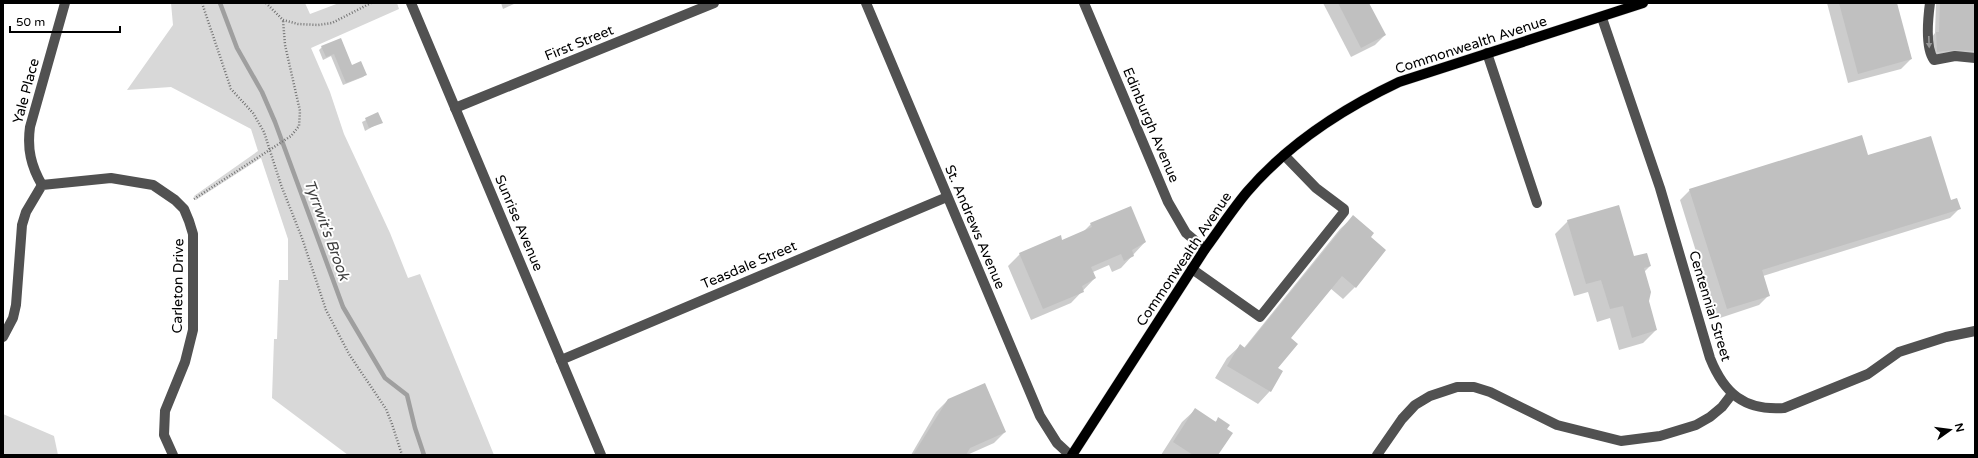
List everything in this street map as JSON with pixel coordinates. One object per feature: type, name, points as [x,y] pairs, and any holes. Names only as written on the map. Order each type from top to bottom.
[{"type":"main road","name":"Commonwealth Avenue","points":[[1071,455],[1205,249],[1247,192],[1284,155],[1314,129],[1365,98],[1399,82],[1602,18],[1643,3]]},
{"type":"street","name":"Yale Place","points":[[42,185],[30,159],[28,144],[30,127],[65,3]]},
{"type":"street","name":"Sunrise Avenue","points":[[411,3],[601,455]]},
{"type":"street","name":"First Street","points":[[455,108],[714,3]]},
{"type":"street","name":"St. Andrews Avenue","points":[[866,3],[1040,416],[1057,443],[1071,455]]},
{"type":"street","name":"Edinburgh Avenue","points":[[1084,3],[1168,202],[1186,233],[1205,249]]},
{"type":"street","points":[[1930,3],[1928,20],[1929,54],[1934,60],[1955,56],[1975,58]]},
{"type":"street","name":"Centennial Street","points":[[1602,18],[1660,188],[1710,358],[1722,383],[1732,394],[1756,406],[1769,409],[1784,408],[1868,374],[1899,352],[1946,337],[1975,331]]},
{"type":"street","points":[[1487,53],[1537,203]]},
{"type":"street","points":[[1192,269],[1260,317],[1344,212],[1344,209],[1316,188],[1284,155]]},
{"type":"street","name":"Carleton Drive","points":[[42,185],[111,178],[141,182],[153,185],[165,191],[175,200],[187,215],[193,234],[194,330],[185,362],[165,411],[164,435],[173,455]]},
{"type":"street","points":[[3,337],[13,318],[16,305],[22,226],[26,212],[42,185]]},
{"type":"street","name":"Teasdale Street","points":[[561,360],[947,197]]},
{"type":"street","points":[[1377,455],[1402,419],[1415,405],[1430,396],[1457,387],[1474,387],[1490,392],[1557,425],[1621,440],[1660,436],[1696,425],[1710,417],[1722,407],[1732,394]]},
{"type":"path","points":[[202,3],[231,89],[257,119],[270,149],[326,310],[353,359],[386,409],[402,455]]},
{"type":"path","points":[[266,3],[283,20],[307,25],[326,24],[340,20],[371,3]]},
{"type":"path","points":[[194,199],[288,138],[297,130],[300,117],[285,45],[283,20]]},
{"type":"shaded area","points":[[171,3],[305,3],[310,14],[339,3],[397,3],[399,9],[311,48],[330,92],[344,134],[390,233],[408,278],[420,274],[494,455],[348,455],[272,398],[274,339],[277,339],[279,280],[288,280],[288,239],[261,158],[196,200],[194,196],[258,151],[251,129],[171,87],[127,90],[173,25]]},
{"type":"shaded area","points":[[3,414],[54,436],[58,455],[3,455]]},
{"type":"building","points":[[1338,3],[1369,3],[1386,35],[1361,48]]},
{"type":"building","points":[[1839,3],[1897,3],[1912,59],[1858,74]]},
{"type":"building","points":[[1940,3],[1975,3],[1975,51],[1955,50],[1937,52],[1936,32],[1939,32]]},
{"type":"building","points":[[341,38],[352,65],[361,61],[367,75],[346,83],[334,54],[326,57],[321,46]]},
{"type":"building","points":[[378,112],[383,123],[369,128],[365,118]]},
{"type":"building","points":[[1862,135],[1868,155],[1931,136],[1951,200],[1957,198],[1961,209],[1762,270],[1770,296],[1727,309],[1689,189]]},
{"type":"building","points":[[1619,205],[1634,256],[1647,253],[1651,266],[1644,268],[1651,292],[1649,301],[1657,330],[1632,338],[1623,306],[1610,309],[1601,280],[1586,284],[1567,220]]},
{"type":"building","points":[[1131,206],[1146,242],[1132,250],[1134,256],[1124,261],[1121,254],[1091,267],[1096,278],[1082,286],[1084,292],[1043,309],[1019,253],[1061,235],[1062,240],[1092,227],[1090,223]]},
{"type":"building","points":[[1353,215],[1374,233],[1371,237],[1386,250],[1356,288],[1342,276],[1291,338],[1298,344],[1278,368],[1283,371],[1271,392],[1227,366],[1240,344],[1245,348]]},
{"type":"building","points":[[985,383],[1006,432],[970,448],[966,455],[913,455],[948,399]]},
{"type":"building","points":[[1195,408],[1216,422],[1218,417],[1230,425],[1227,429],[1233,433],[1218,455],[1193,455],[1173,442]]},
{"type":"waterway","name":"Tyrrwit's Brook","points":[[220,3],[237,48],[262,92],[275,122],[343,307],[385,378],[407,395],[415,428],[424,455]]}]
